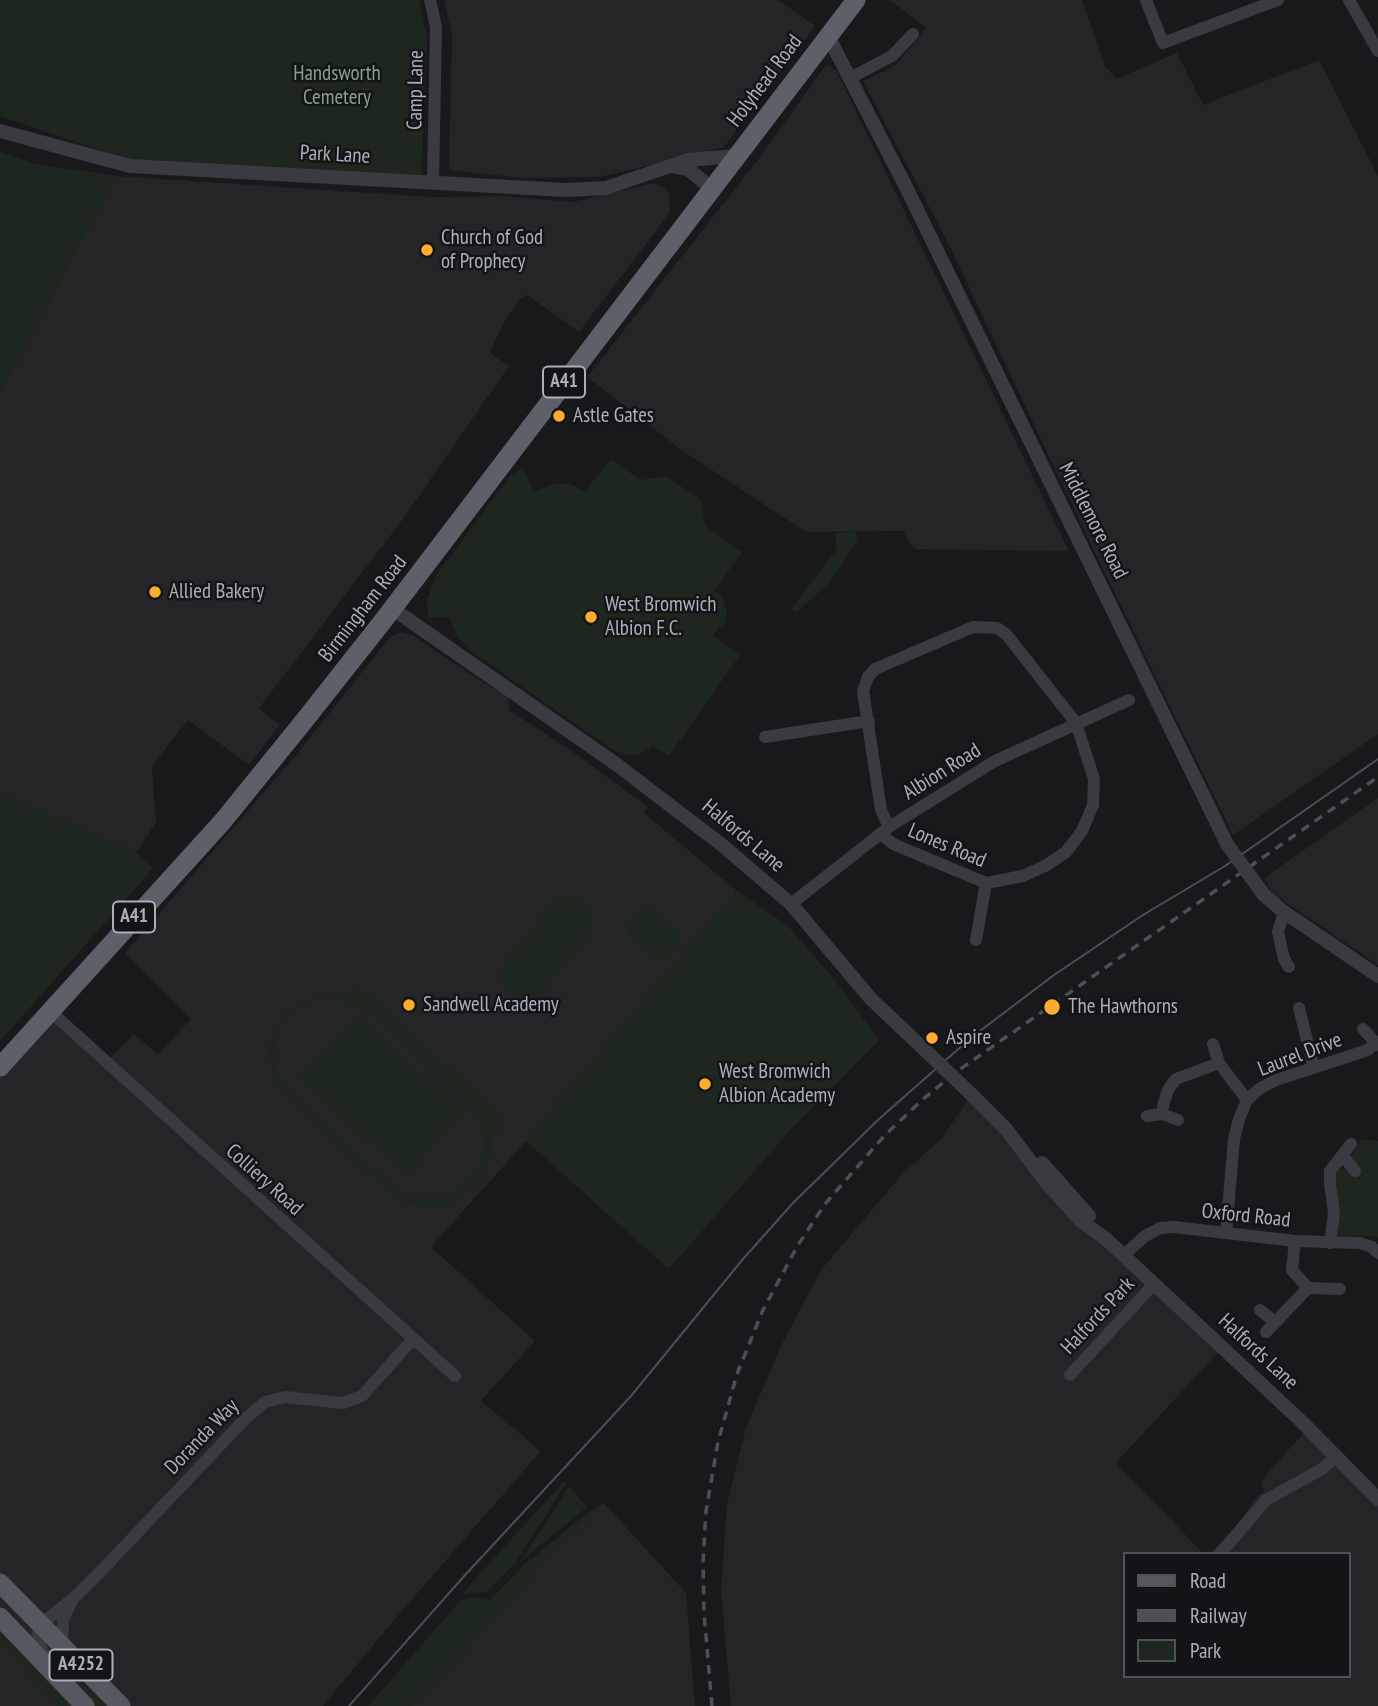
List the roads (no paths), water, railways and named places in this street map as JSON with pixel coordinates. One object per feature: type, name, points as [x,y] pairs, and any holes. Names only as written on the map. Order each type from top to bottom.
[{"type":"highway","name":"Holyhead Road","points":[[736,156],[856,0]]},
{"type":"highway","name":"Birmingham Road","points":[[0,1067],[223,821],[393,609],[736,156]]},
{"type":"main road","name":"A4252","points":[[0,1583],[121,1706]]},
{"type":"main road","name":"A4252","points":[[0,1616],[81,1702]]},
{"type":"street","name":"Camp Lane","points":[[430,0],[436,27],[433,181]]},
{"type":"street","points":[[1146,0],[1163,43],[1270,1]]},
{"type":"street","points":[[1349,0],[1378,51]]},
{"type":"street","points":[[850,78],[892,56],[913,34]]},
{"type":"street","name":"Middlemore Road","points":[[828,36],[905,185],[1227,844],[1264,895],[1284,912],[1378,976]]},
{"type":"street","name":"Park Lane","points":[[0,131],[130,166],[566,190],[606,188],[669,166],[705,157],[736,156]]},
{"type":"street","points":[[669,166],[688,169],[711,188]]},
{"type":"street","name":"Halfords Lane","points":[[393,609],[656,793],[791,904],[871,999],[972,1094],[1021,1147],[1066,1205],[1124,1255],[1337,1456],[1378,1499]]},
{"type":"street","points":[[885,831],[863,691],[867,677],[875,669],[972,627],[997,628],[1006,634],[1076,723]]},
{"type":"street","name":"Albion Road","points":[[791,904],[885,831],[995,761],[1129,700]]},
{"type":"street","points":[[765,737],[869,721]]},
{"type":"street","name":"Lones Road","points":[[885,831],[893,844],[986,883],[1023,876],[1047,865],[1066,852],[1082,831],[1093,805],[1094,779],[1076,723]]},
{"type":"street","points":[[976,940],[986,883]]},
{"type":"street","points":[[1284,912],[1278,932],[1284,959],[1289,967]]},
{"type":"street","points":[[1299,1008],[1314,1068]]},
{"type":"street","name":"Colliery Road","points":[[50,1012],[455,1376]]},
{"type":"street","name":"Laurel Drive","points":[[1226,1233],[1234,1139],[1247,1100],[1259,1089],[1276,1080],[1368,1050],[1377,1044],[1363,1029]]},
{"type":"street","points":[[1213,1044],[1219,1063],[1247,1100]]},
{"type":"street","points":[[1162,1114],[1169,1088],[1176,1079],[1219,1063]]},
{"type":"street","points":[[1147,1116],[1162,1114],[1178,1120]]},
{"type":"street","points":[[1330,1243],[1334,1213],[1330,1171],[1351,1144]]},
{"type":"street","points":[[1343,1156],[1355,1171]]},
{"type":"street","name":"Oxford Road","points":[[1124,1255],[1138,1240],[1160,1228],[1174,1227],[1294,1241],[1360,1243],[1375,1250]]},
{"type":"street","points":[[1294,1241],[1293,1269],[1308,1288]]},
{"type":"street","name":"Halfords Park","points":[[1070,1375],[1154,1284]]},
{"type":"street","points":[[1260,1310],[1270,1327],[1308,1288],[1340,1289]]},
{"type":"street","name":"Doranda Way","points":[[41,1624],[75,1597],[243,1420],[265,1402],[285,1397],[343,1403],[362,1396],[413,1339]]},
{"type":"street","points":[[1222,1552],[1266,1500],[1322,1469],[1337,1456]]},
{"type":"street","name":"Doranda Way","points":[[62,1645],[63,1620],[75,1597]]},
{"type":"street","points":[[41,1624],[37,1636],[40,1646],[81,1702]]},
{"type":"tram line","points":[[349,1706],[466,1574],[631,1396],[743,1259],[793,1203],[879,1119],[972,1037],[1054,975],[1143,915],[1225,866],[1378,759]]},
{"type":"railway","points":[[712,1706],[704,1613],[703,1562],[706,1511],[718,1442],[737,1374],[763,1310],[798,1245],[825,1204],[885,1135],[959,1070],[1378,777]]},
{"type":"place","name":"Church of God of Prophecy","points":[[427,250]]},
{"type":"place","name":"Astle Gates","points":[[559,416]]},
{"type":"place","name":"Allied Bakery","points":[[155,592]]},
{"type":"place","name":"West Bromwich Albion F.C.","points":[[591,617]]},
{"type":"place","name":"Sandwell Academy","points":[[409,1005]]},
{"type":"place","name":"The Hawthorns","points":[[1052,1007]]},
{"type":"place","name":"Aspire","points":[[932,1038]]},
{"type":"place","name":"West Bromwich Albion Academy","points":[[705,1084]]},
{"type":"park label","name":"Handsworth Cemetery","points":[[337,86]]}]
